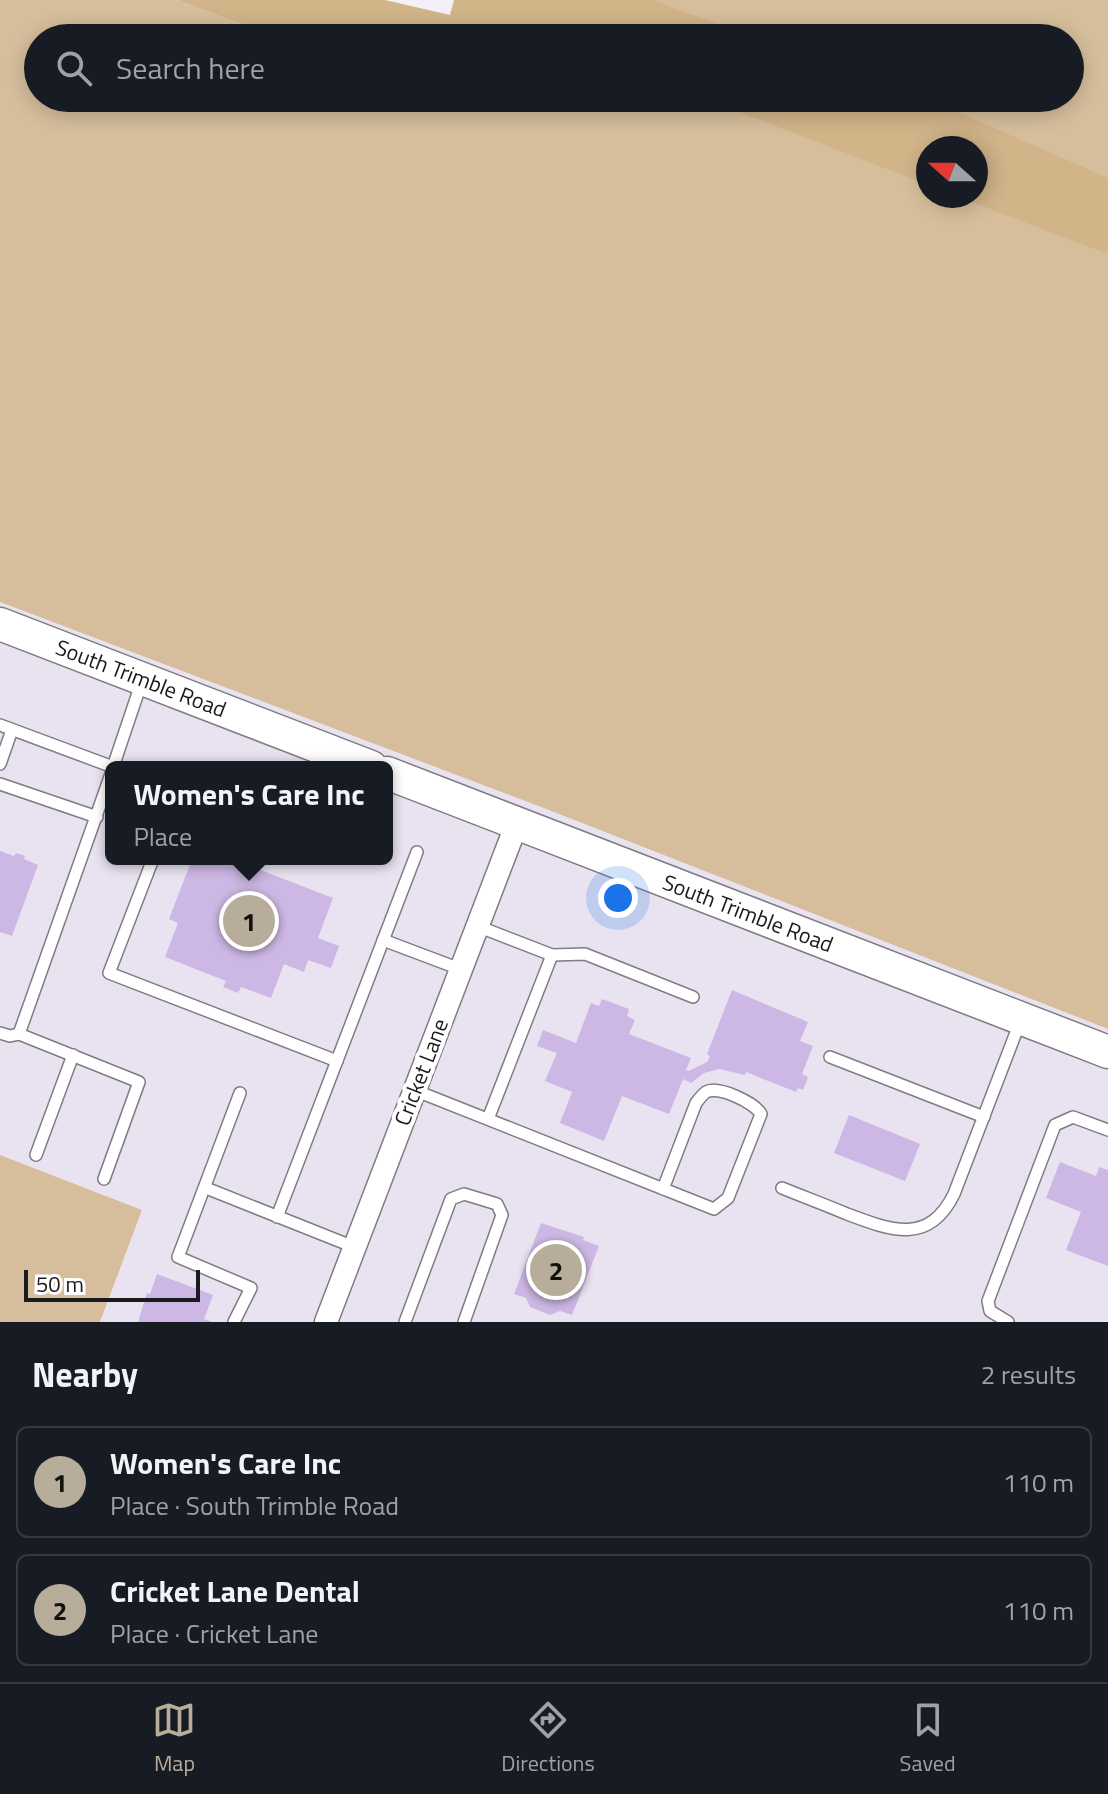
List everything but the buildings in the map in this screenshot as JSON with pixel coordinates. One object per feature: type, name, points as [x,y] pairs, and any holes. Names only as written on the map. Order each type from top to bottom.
[{"type":"main road","name":"South Trimble Road","points":[[0,624],[355,761]]},
{"type":"main road","name":"South Trimble Road","points":[[393,775],[1108,1052]]},
{"type":"street","name":"Cricket Lane","points":[[326,1322],[517,823]]},
{"type":"lane","points":[[115,761],[143,679]]},
{"type":"lane","points":[[0,725],[105,764]]},
{"type":"lane","points":[[0,764],[12,730]]},
{"type":"lane","points":[[0,784],[97,817]]},
{"type":"lane","points":[[19,1034],[105,792]]},
{"type":"lane","points":[[277,1217],[417,852]]},
{"type":"lane","points":[[151,865],[109,973],[337,1061]]},
{"type":"lane","points":[[477,926],[552,955],[585,954],[693,997]]},
{"type":"lane","points":[[383,940],[460,969]]},
{"type":"lane","points":[[488,1119],[552,955]]},
{"type":"lane","points":[[782,1188],[879,1226],[917,1229],[933,1222],[945,1212],[1021,1019]]},
{"type":"lane","points":[[0,1033],[10,1036],[19,1034],[139,1082],[104,1179]]},
{"type":"lane","points":[[36,1155],[73,1055]]},
{"type":"lane","points":[[830,1057],[984,1117]]},
{"type":"lane","points":[[414,1090],[488,1119],[663,1189],[714,1209],[728,1198],[761,1114],[759,1109],[754,1104],[716,1090],[705,1092],[696,1103],[663,1189]]},
{"type":"lane","points":[[234,1322],[251,1288],[178,1257],[240,1093]]},
{"type":"lane","points":[[1008,1322],[990,1311],[988,1301],[1055,1125],[1073,1117],[1108,1130]]},
{"type":"lane","points":[[206,1188],[354,1247]]},
{"type":"lane","points":[[405,1322],[451,1199],[464,1194],[497,1204],[502,1215],[464,1322]]},
{"type":"shaded area","points":[[0,0],[177,0],[242,24],[24,24],[24,112],[1084,112],[1084,24],[508,24],[513,0],[1108,0],[1108,1029],[541,807],[0,602]]},
{"type":"shaded area","points":[[177,0],[385,0],[450,15],[454,0],[653,0],[717,24],[242,24]]},
{"type":"shaded area","points":[[739,112],[958,112],[1108,178],[1108,254],[987,208],[988,136],[916,136],[916,180]]},
{"type":"shaded area","points":[[0,602],[541,807],[1108,1029],[1108,1322],[100,1322],[142,1210],[0,1155]]},
{"type":"shaded area","points":[[0,1155],[142,1210],[100,1322],[0,1322]]},
{"type":"place","name":"Women's Care Inc","points":[[249,921]]},
{"type":"place","name":"Cricket Lane Dental","points":[[556,1270]]}]
